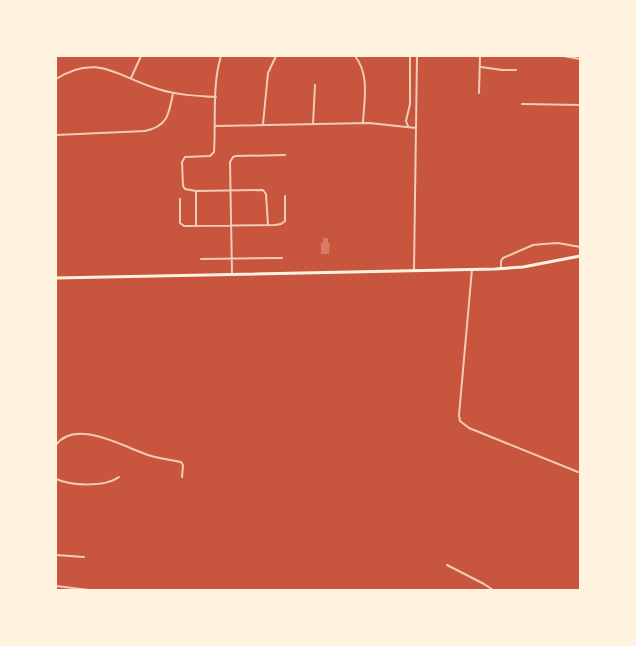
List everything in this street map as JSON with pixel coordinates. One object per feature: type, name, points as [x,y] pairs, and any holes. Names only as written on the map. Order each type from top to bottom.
[{"type":"main road","points":[[56,278],[501,269],[580,256]]},
{"type":"street","points":[[131,78],[141,56]]},
{"type":"street","points":[[221,56],[216,97],[214,152],[208,157],[185,157],[182,162],[183,186],[185,189],[196,191],[263,190],[266,192],[268,225]]},
{"type":"street","points":[[263,124],[268,73],[276,56]]},
{"type":"street","points":[[355,56],[364,73],[363,123]]},
{"type":"street","points":[[408,126],[406,121],[410,104],[410,56]]},
{"type":"street","points":[[414,270],[418,56]]},
{"type":"street","points":[[479,93],[481,67],[480,56]]},
{"type":"street","points":[[563,56],[580,58]]},
{"type":"street","points":[[56,79],[77,69],[90,67],[105,68],[155,89],[173,93],[216,97]]},
{"type":"street","points":[[481,67],[516,70]]},
{"type":"street","points":[[313,124],[315,85]]},
{"type":"street","points":[[56,135],[145,131],[154,129],[162,124],[166,118],[170,109],[173,93]]},
{"type":"street","points":[[522,104],[580,105]]},
{"type":"street","points":[[215,126],[363,123],[408,126],[416,128]]},
{"type":"street","points":[[232,274],[230,162],[233,157],[238,156],[285,156]]},
{"type":"street","points":[[196,191],[196,226]]},
{"type":"street","points":[[180,199],[180,223],[184,226],[268,225],[281,224],[285,221],[285,196]]},
{"type":"street","points":[[501,269],[501,261],[503,258],[533,245],[550,243],[580,247]]},
{"type":"street","points":[[201,259],[282,258]]},
{"type":"street","points":[[472,269],[459,415],[460,421],[463,425],[469,428],[578,472]]},
{"type":"street","points":[[56,445],[60,440],[67,436],[83,433],[94,434],[150,455],[181,462],[183,465],[182,477]]},
{"type":"street","points":[[56,479],[67,483],[82,484],[108,483],[119,477]]},
{"type":"street","points":[[56,555],[84,557]]},
{"type":"street","points":[[447,565],[493,590]]},
{"type":"street","points":[[56,586],[89,590]]},
{"type":"building","points":[[323,238],[328,238],[328,243],[330,243],[329,254],[321,254],[321,243],[323,243]]}]
